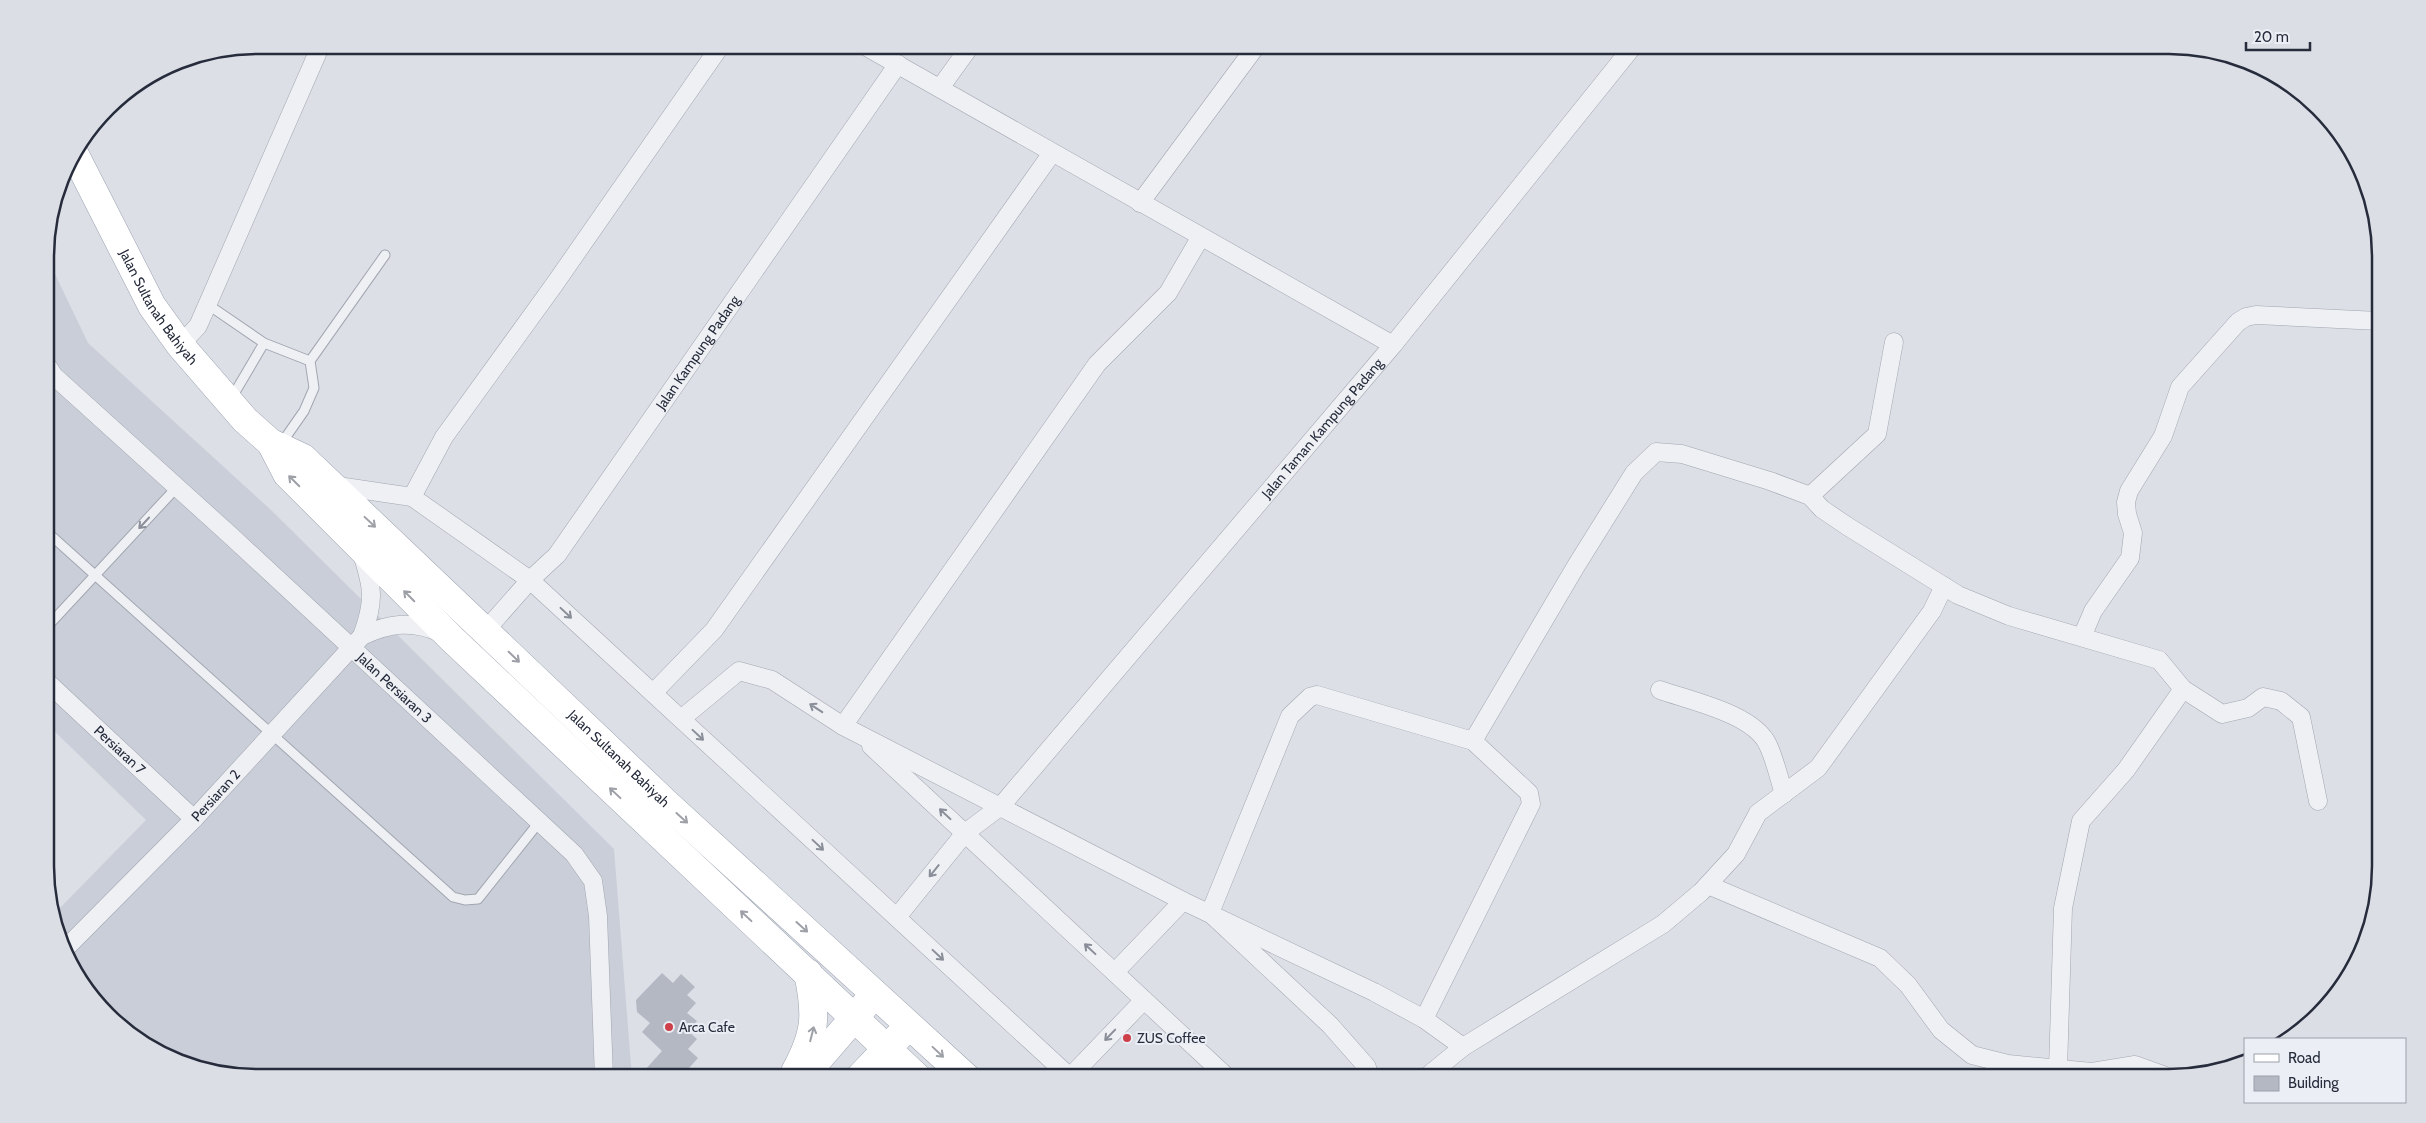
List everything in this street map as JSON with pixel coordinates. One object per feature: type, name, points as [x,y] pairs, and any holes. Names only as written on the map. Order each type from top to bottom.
[{"type":"main road","name":"Jalan Sultanah Bahiyah","points":[[76,164],[152,306],[180,345],[230,402],[275,445],[303,458],[668,805],[957,1069]]},
{"type":"main road","name":"Jalan Sultanah Bahiyah","points":[[275,445],[287,474],[452,639],[908,1069]]},
{"type":"main road","points":[[797,1069],[809,1045],[814,1027],[808,973]]},
{"type":"main road","points":[[810,1069],[876,994]]},
{"type":"main road","points":[[868,1069],[910,1025]]},
{"type":"street","points":[[180,345],[198,326],[317,54]]},
{"type":"street","points":[[412,497],[444,437],[554,286],[716,54]]},
{"type":"street","points":[[879,54],[1200,238],[1393,345]]},
{"type":"street","points":[[940,88],[964,54]]},
{"type":"street","points":[[1140,203],[1250,54]]},
{"type":"street","name":"Jalan Taman Kampung Padang","points":[[896,917],[965,833],[1002,806],[1393,345],[1627,54]]},
{"type":"street","name":"Jalan Kampung Padang","points":[[486,630],[530,580],[557,555],[898,64]]},
{"type":"street","points":[[654,693],[714,630],[1052,153]]},
{"type":"street","points":[[851,730],[1097,364],[1168,293],[1200,238]]},
{"type":"street","points":[[2082,637],[2093,611],[2130,558],[2133,532],[2127,514],[2126,502],[2129,491],[2163,436],[2175,398],[2180,388],[2238,322],[2246,317],[2256,315],[2372,321]]},
{"type":"street","points":[[1810,496],[1877,434],[1894,342]]},
{"type":"street","name":"Jalan Persiaran 3","points":[[54,376],[177,487],[357,642],[574,854],[593,881],[598,916],[604,1069]]},
{"type":"street","points":[[1473,742],[1576,566],[1634,473],[1656,452],[1682,454],[1770,481],[1810,496],[1822,509],[1847,526],[1958,595],[2009,616],[2159,660],[2183,689],[2222,714],[2248,708],[2262,697],[2280,701],[2302,718],[2318,801]]},
{"type":"street","points":[[330,484],[412,497],[530,580],[1062,1069]]},
{"type":"street","points":[[357,642],[370,614],[371,582],[360,547]]},
{"type":"street","points":[[1436,1069],[1463,1047],[1663,924],[1708,885],[1736,854],[1758,813],[1818,768],[1932,611],[1944,586]]},
{"type":"street","points":[[357,642],[381,627],[412,623],[426,626],[452,639]]},
{"type":"street","name":"Persiaran 2","points":[[69,945],[194,819],[357,642]]},
{"type":"street","points":[[681,719],[739,671],[772,680],[851,730],[1002,806],[1183,901],[1374,992],[1424,1019],[1463,1047]]},
{"type":"street","name":"Persiaran 7","points":[[54,688],[194,819]]},
{"type":"street","points":[[1708,885],[1880,958],[1908,984],[1941,1030],[1972,1055],[2008,1064],[2058,1069],[2063,908],[2081,820],[2126,770],[2183,689]]},
{"type":"street","points":[[1660,690],[1730,715],[1753,726],[1768,744],[1784,794]]},
{"type":"street","points":[[1210,913],[1290,716],[1310,697],[1321,696],[1473,742],[1529,793],[1532,799],[1424,1019]]},
{"type":"street","points":[[851,730],[965,833],[1218,1069]]},
{"type":"street","points":[[1115,972],[1183,901]]},
{"type":"street","points":[[1210,913],[1330,1025],[1367,1069]]},
{"type":"street","points":[[1079,1069],[1144,1000]]},
{"type":"street","points":[[2110,1069],[2135,1065],[2146,1069]]},
{"type":"lane","points":[[275,445],[304,411],[314,388],[310,361],[385,256]]},
{"type":"lane","points":[[207,304],[264,342],[310,361]]},
{"type":"lane","points":[[230,402],[264,342]]},
{"type":"lane","points":[[54,619],[177,487]]},
{"type":"lane","points":[[54,538],[454,897],[465,900],[478,899],[540,821]]},
{"type":"shaded area","points":[[54,272],[88,343],[270,509],[614,849],[631,1069],[244,1069],[204,1062],[179,1054],[155,1042],[113,1010],[88,979],[69,944],[59,909],[146,820],[54,731]]},
{"type":"building","name":"Arca Cafe","points":[[662,973],[673,983],[681,974],[695,987],[687,995],[696,1003],[687,1013],[697,1021],[688,1031],[697,1039],[688,1049],[698,1058],[688,1069],[646,1069],[662,1051],[642,1032],[650,1023],[637,1012],[636,1000]]},
{"type":"place","name":"Arca Cafe","points":[[669,1027]]},
{"type":"place","name":"ZUS Coffee","points":[[1127,1038]]}]
